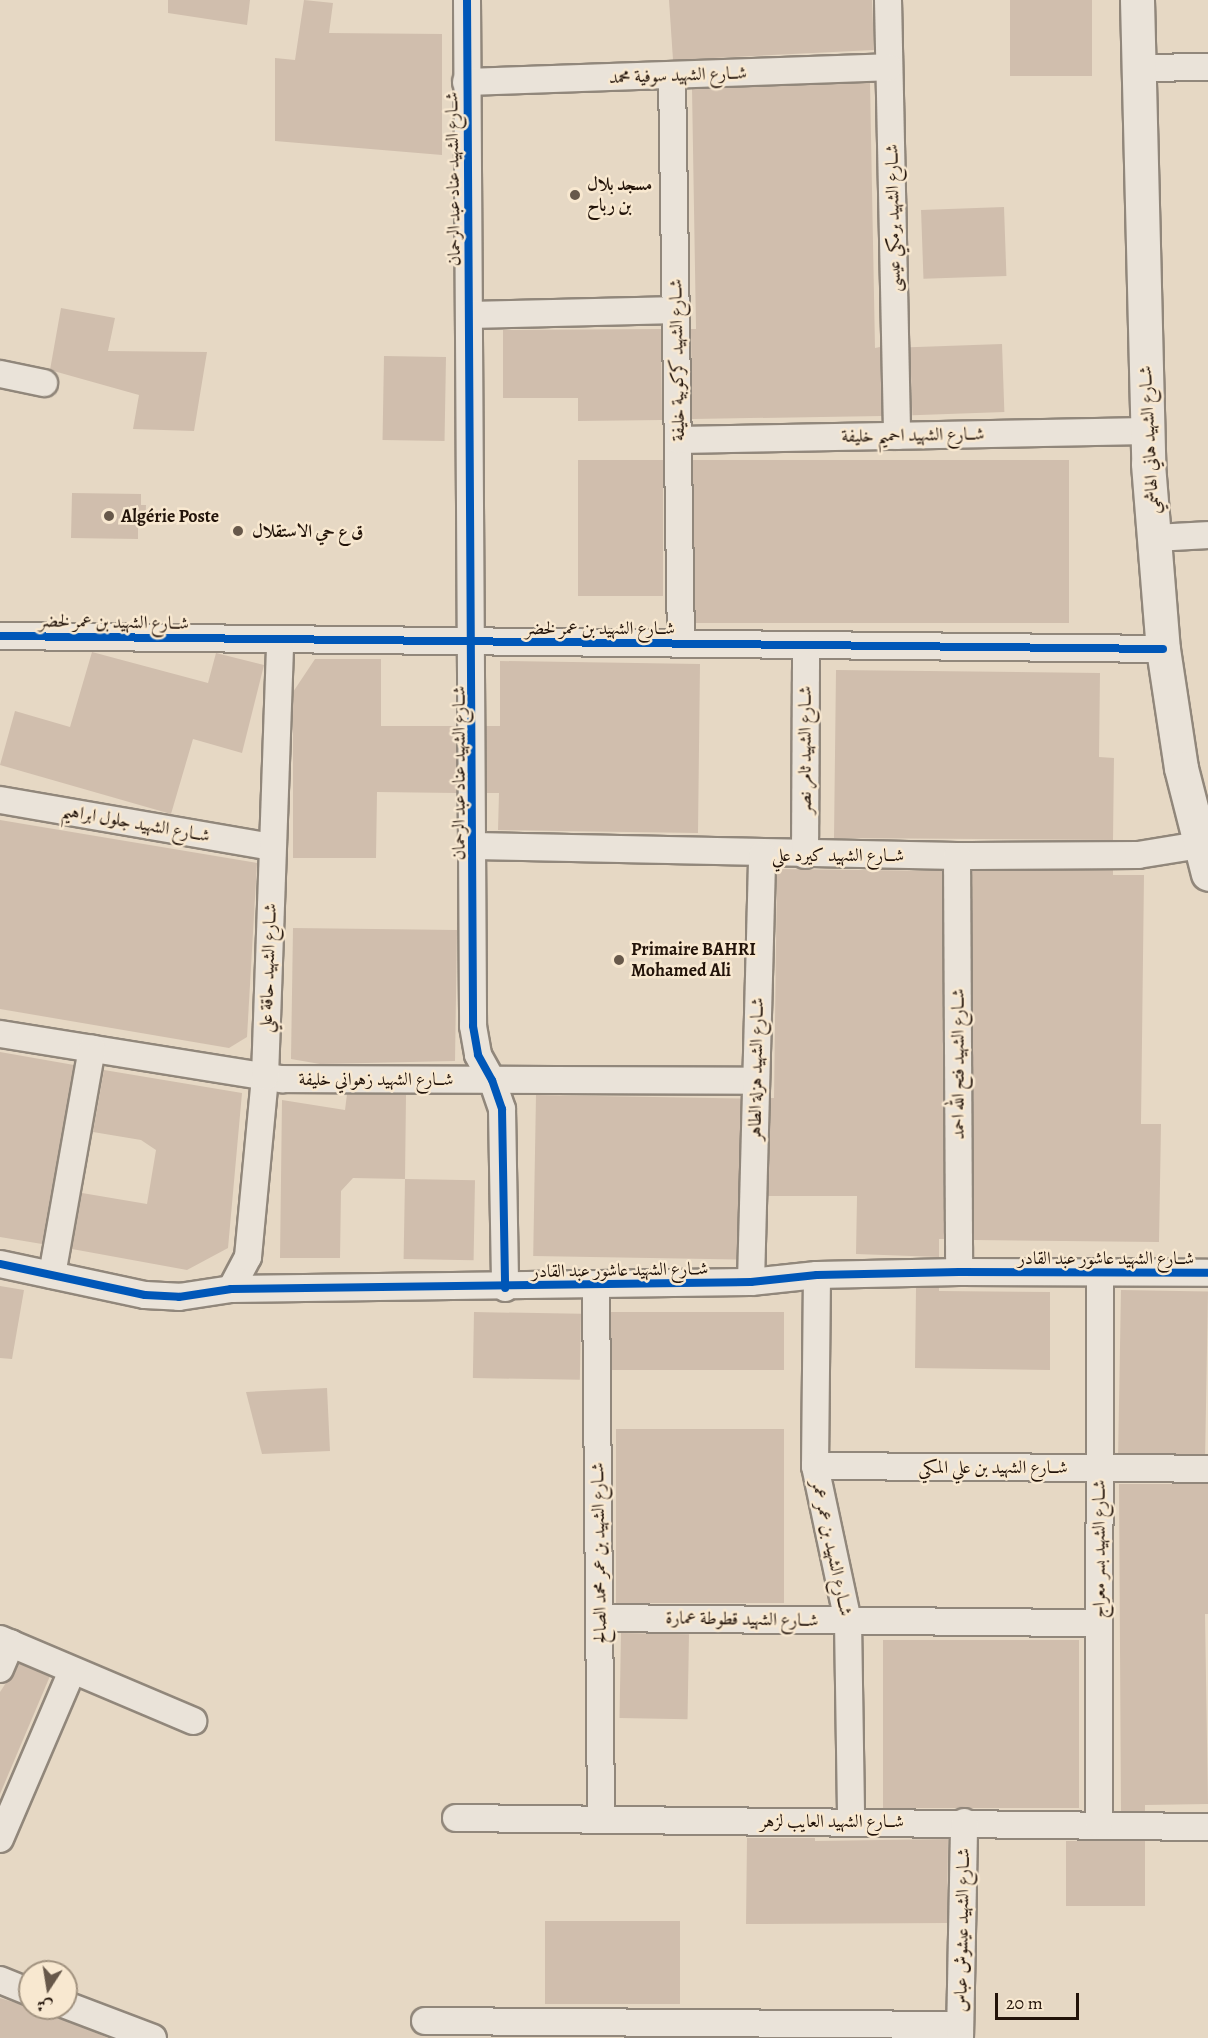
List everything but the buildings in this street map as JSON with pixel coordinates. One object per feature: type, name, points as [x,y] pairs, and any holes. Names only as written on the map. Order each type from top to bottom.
[{"type":"street","name":"شــارع الشهيد عناد عبد الرحمان","points":[[467,0],[466,82],[472,315],[475,846],[473,1026],[478,1055],[492,1080],[502,1109],[505,1288]]},
{"type":"street","name":"شــارع الشهيد برمكي عيسى","points":[[888,0],[897,436]]},
{"type":"street","name":"شــارع الشهيد هاني الهاشمي","points":[[1137,0],[1147,431],[1154,538],[1163,650],[1181,768],[1204,860]]},
{"type":"street","name":"شــارع الشهيد سوفية محمد","points":[[466,82],[889,66]]},
{"type":"street","points":[[1139,68],[1208,67]]},
{"type":"street","name":"شــارع الشهيد كركوبية خليفة","points":[[672,76],[681,643]]},
{"type":"street","points":[[472,315],[676,310]]},
{"type":"street","points":[[0,374],[44,383]]},
{"type":"street","name":"شــارع الشهيد احميم خليفة","points":[[679,440],[1147,431]]},
{"type":"street","points":[[1154,538],[1208,535]]},
{"type":"street","name":"شــارع الشهيد بن عمر لخضر","points":[[0,636],[473,644],[681,643],[1163,650]]},
{"type":"street","name":"شــارع الشهيد حاقة علي","points":[[231,1290],[248,1257],[264,1077],[280,640]]},
{"type":"street","name":"شــارع الشهيد ثامر نصر","points":[[805,855],[806,646]]},
{"type":"street","name":"شــارع الشهيد جلول ابراهيم","points":[[0,800],[272,847]]},
{"type":"street","name":"شــارع الشهيد كيرد علي","points":[[475,846],[762,855],[1160,854],[1204,860]]},
{"type":"street","name":"شــارع الشهيد هزلة الطاهر","points":[[751,1282],[762,855]]},
{"type":"street","name":"شــارع الشهيد فتح الله احمد","points":[[957,856],[959,1272]]},
{"type":"street","name":"شــارع الشهيد زهواني خليفة","points":[[0,1034],[264,1077],[755,1081]]},
{"type":"street","points":[[52,1275],[92,1049]]},
{"type":"street","name":"شــارع الشهيد عاشور عبد القادر","points":[[0,1264],[145,1295],[179,1297],[231,1290],[596,1286],[751,1282],[817,1275],[959,1272],[1208,1274]]},
{"type":"street","name":"شــارع الشهيد بسر معراج","points":[[1099,1824],[1100,1273]]},
{"type":"street","name":"شــارع الشهيد بن عمر عمر","points":[[817,1275],[815,1466],[848,1621],[851,1821]]},
{"type":"street","name":"شــارع الشهيد بن عمر محمد الصالح","points":[[596,1286],[601,1820]]},
{"type":"street","name":"شــارع الشهيد بن علي المكي","points":[[815,1466],[1208,1469]]},
{"type":"street","name":"شــارع الشهيد قطوطة عمارة","points":[[600,1618],[1099,1623]]},
{"type":"street","points":[[0,1669],[6,1641],[194,1721]]},
{"type":"street","points":[[0,1839],[72,1671]]},
{"type":"street","name":"شــارع الشهيد العايب لزهر","points":[[456,1818],[964,1822],[1208,1827]]},
{"type":"street","name":"شــارع الشهيد عيشوش عباس","points":[[960,2031],[964,1822]]},
{"type":"street","points":[[0,1980],[18,1987]]},
{"type":"street","points":[[78,2010],[153,2038]]},
{"type":"street","points":[[425,2022],[960,2031]]},
{"type":"cycle path","points":[[467,0],[473,1026],[478,1055],[492,1080],[502,1109],[505,1288]]},
{"type":"cycle path","points":[[0,636],[1163,649]]},
{"type":"cycle path","points":[[0,1264],[145,1295],[179,1297],[231,1289],[751,1282],[817,1275],[959,1272],[1208,1273]]},
{"type":"place","name":"مسجد بلال بن رباح","points":[[575,195]]},
{"type":"place","name":"Algérie Poste","points":[[109,516]]},
{"type":"place","name":"ق ع حي الاستقلال","points":[[238,531]]},
{"type":"place","name":"Primaire BAHRI Mohamed Ali","points":[[619,960]]}]
